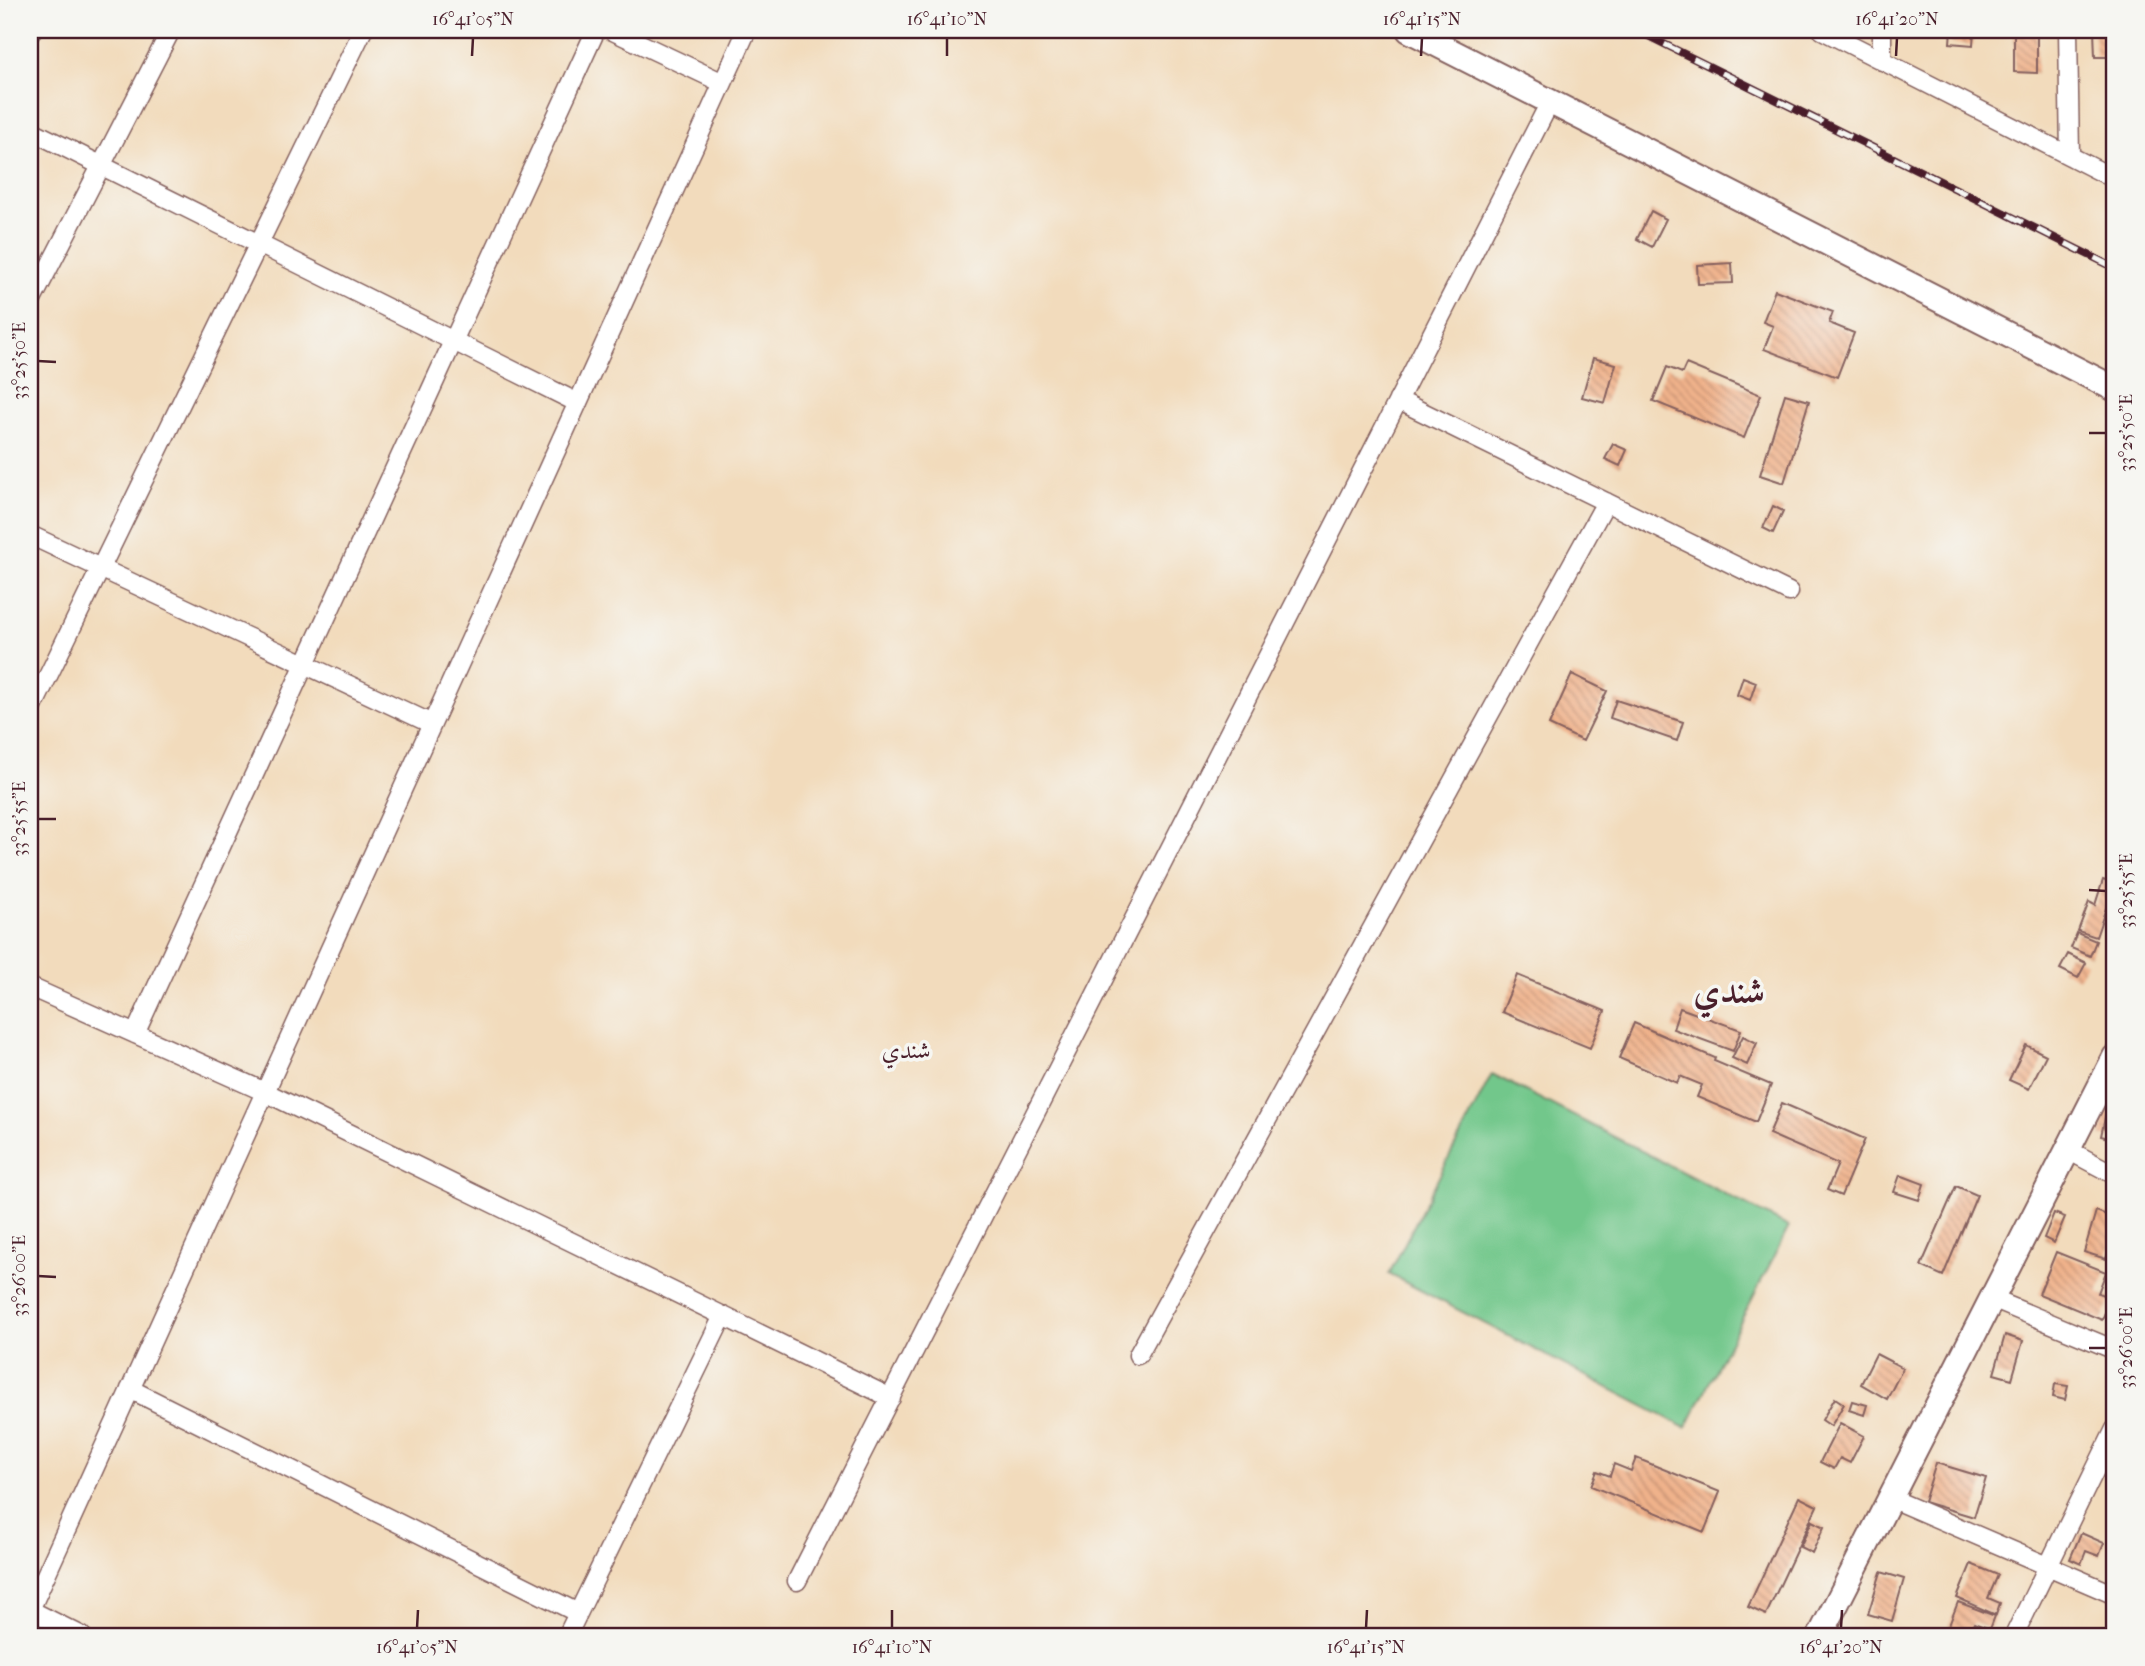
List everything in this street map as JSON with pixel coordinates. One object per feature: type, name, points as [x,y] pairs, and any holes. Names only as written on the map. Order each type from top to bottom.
[{"type":"street","points":[[30,304],[171,30]]},
{"type":"street","points":[[30,713],[363,30]]},
{"type":"street","points":[[135,1034],[596,30]]},
{"type":"street","points":[[611,30],[723,83]]},
{"type":"street","points":[[82,1636],[30,1610],[747,30]]},
{"type":"street","points":[[1409,30],[2115,389]]},
{"type":"street","points":[[1822,30],[2115,179]]},
{"type":"street","points":[[1882,30],[1882,61]]},
{"type":"street","points":[[2068,30],[2070,156]]},
{"type":"street","points":[[797,1581],[1550,102]]},
{"type":"street","points":[[30,130],[578,403]]},
{"type":"street","points":[[1398,400],[1789,592]]},
{"type":"street","points":[[1138,1355],[1606,502]]},
{"type":"street","points":[[30,535],[432,724]]},
{"type":"street","points":[[30,987],[265,1092],[891,1398]]},
{"type":"street","points":[[1820,1636],[2115,1057]]},
{"type":"street","points":[[2068,1150],[2115,1175]]},
{"type":"street","points":[[1992,1299],[2115,1350]]},
{"type":"street","points":[[566,1636],[723,1316]]},
{"type":"street","points":[[130,1389],[578,1613]]},
{"type":"street","points":[[2014,1636],[2115,1429]]},
{"type":"street","points":[[1890,1498],[2115,1595]]},
{"type":"green space","points":[[1492,1074],[1789,1227],[1686,1428],[1389,1274]]},
{"type":"building","points":[[1951,30],[1974,30],[1973,45],[1950,43]]},
{"type":"building","points":[[2014,30],[2037,30],[2037,73],[2014,72]]},
{"type":"building","points":[[2094,30],[2109,30],[2110,57],[2095,57]]},
{"type":"building","points":[[2109,80],[2115,80],[2115,93],[2110,93]]},
{"type":"building","points":[[1651,211],[1666,219],[1652,247],[1637,239]]},
{"type":"building","points":[[1732,263],[1733,283],[1698,284],[1697,265]]},
{"type":"building","points":[[1775,290],[1833,312],[1829,323],[1854,333],[1837,377],[1764,349],[1773,326],[1763,322]]},
{"type":"building","points":[[1593,358],[1616,364],[1605,403],[1582,397]]},
{"type":"building","points":[[1686,364],[1761,395],[1744,438],[1653,401],[1667,367],[1682,373]]},
{"type":"building","points":[[1785,394],[1809,401],[1784,483],[1760,475]]},
{"type":"building","points":[[1613,444],[1627,450],[1620,466],[1605,459]]},
{"type":"building","points":[[1773,506],[1783,511],[1773,533],[1763,528]]},
{"type":"building","points":[[1572,674],[1607,691],[1583,741],[1549,725]]},
{"type":"building","points":[[1743,677],[1756,682],[1750,700],[1737,695]]},
{"type":"building","points":[[1616,700],[1683,722],[1677,741],[1610,718]]},
{"type":"building","points":[[2103,880],[2115,884],[2115,911],[2106,908],[2096,937],[2078,931],[2089,902],[2095,905]]},
{"type":"building","points":[[2077,933],[2096,941],[2090,956],[2071,948]]},
{"type":"building","points":[[2068,954],[2086,963],[2078,978],[2060,969]]},
{"type":"building","points":[[1517,975],[1605,1011],[1590,1048],[1502,1012]]},
{"type":"building","points":[[1680,1008],[1741,1030],[1733,1051],[1673,1029]]},
{"type":"building","points":[[1634,1023],[1771,1085],[1756,1122],[1697,1097],[1702,1085],[1680,1076],[1677,1083],[1619,1058]]},
{"type":"building","points":[[1743,1036],[1757,1043],[1747,1065],[1732,1058]]},
{"type":"building","points":[[2026,1045],[2046,1055],[2029,1089],[2009,1080]]},
{"type":"building","points":[[1782,1103],[1865,1139],[1841,1196],[1827,1190],[1838,1164],[1769,1134]]},
{"type":"building","points":[[2106,1113],[2115,1115],[2112,1139],[2101,1136]]},
{"type":"building","points":[[1900,1175],[1924,1184],[1919,1200],[1894,1192]]},
{"type":"building","points":[[1956,1186],[1977,1195],[1943,1276],[1921,1266]]},
{"type":"building","points":[[2096,1211],[2115,1218],[2115,1232],[2106,1259],[2084,1252]]},
{"type":"building","points":[[2054,1213],[2065,1217],[2054,1243],[2044,1238]]},
{"type":"building","points":[[2056,1252],[2106,1272],[2098,1293],[2111,1298],[2102,1320],[2039,1294]]},
{"type":"building","points":[[2005,1335],[2023,1341],[2012,1379],[1994,1374]]},
{"type":"building","points":[[1876,1354],[1903,1368],[1887,1399],[1861,1384]]},
{"type":"building","points":[[2055,1384],[2068,1386],[2065,1400],[2053,1397]]},
{"type":"building","points":[[1835,1398],[1844,1404],[1831,1426],[1822,1420]]},
{"type":"building","points":[[1852,1401],[1867,1405],[1864,1415],[1849,1410]]},
{"type":"building","points":[[1840,1423],[1864,1436],[1850,1463],[1840,1458],[1834,1469],[1820,1462]]},
{"type":"building","points":[[1636,1458],[1720,1492],[1704,1532],[1591,1486],[1597,1471],[1610,1476],[1614,1464],[1631,1471]]},
{"type":"building","points":[[1936,1463],[1986,1478],[1974,1517],[1924,1502]]},
{"type":"building","points":[[1799,1497],[1817,1506],[1766,1615],[1748,1607]]},
{"type":"building","points":[[1812,1521],[1824,1527],[1812,1553],[1800,1547]]},
{"type":"building","points":[[2081,1533],[2104,1543],[2099,1556],[2086,1551],[2081,1564],[2070,1559]]},
{"type":"building","points":[[1971,1564],[1998,1575],[1988,1598],[2000,1603],[1996,1615],[1957,1598]]},
{"type":"building","points":[[1881,1572],[1904,1579],[1892,1621],[1868,1614]]},
{"type":"building","points":[[1958,1602],[1995,1616],[1990,1629],[1974,1623],[1968,1636],[1945,1636]]},
{"type":"railway","points":[[1636,30],[2115,268]]},
{"type":"district","name":"شندي","points":[[1729,990]]},
{"type":"district","name":"شندي","points":[[906,1050]]}]
